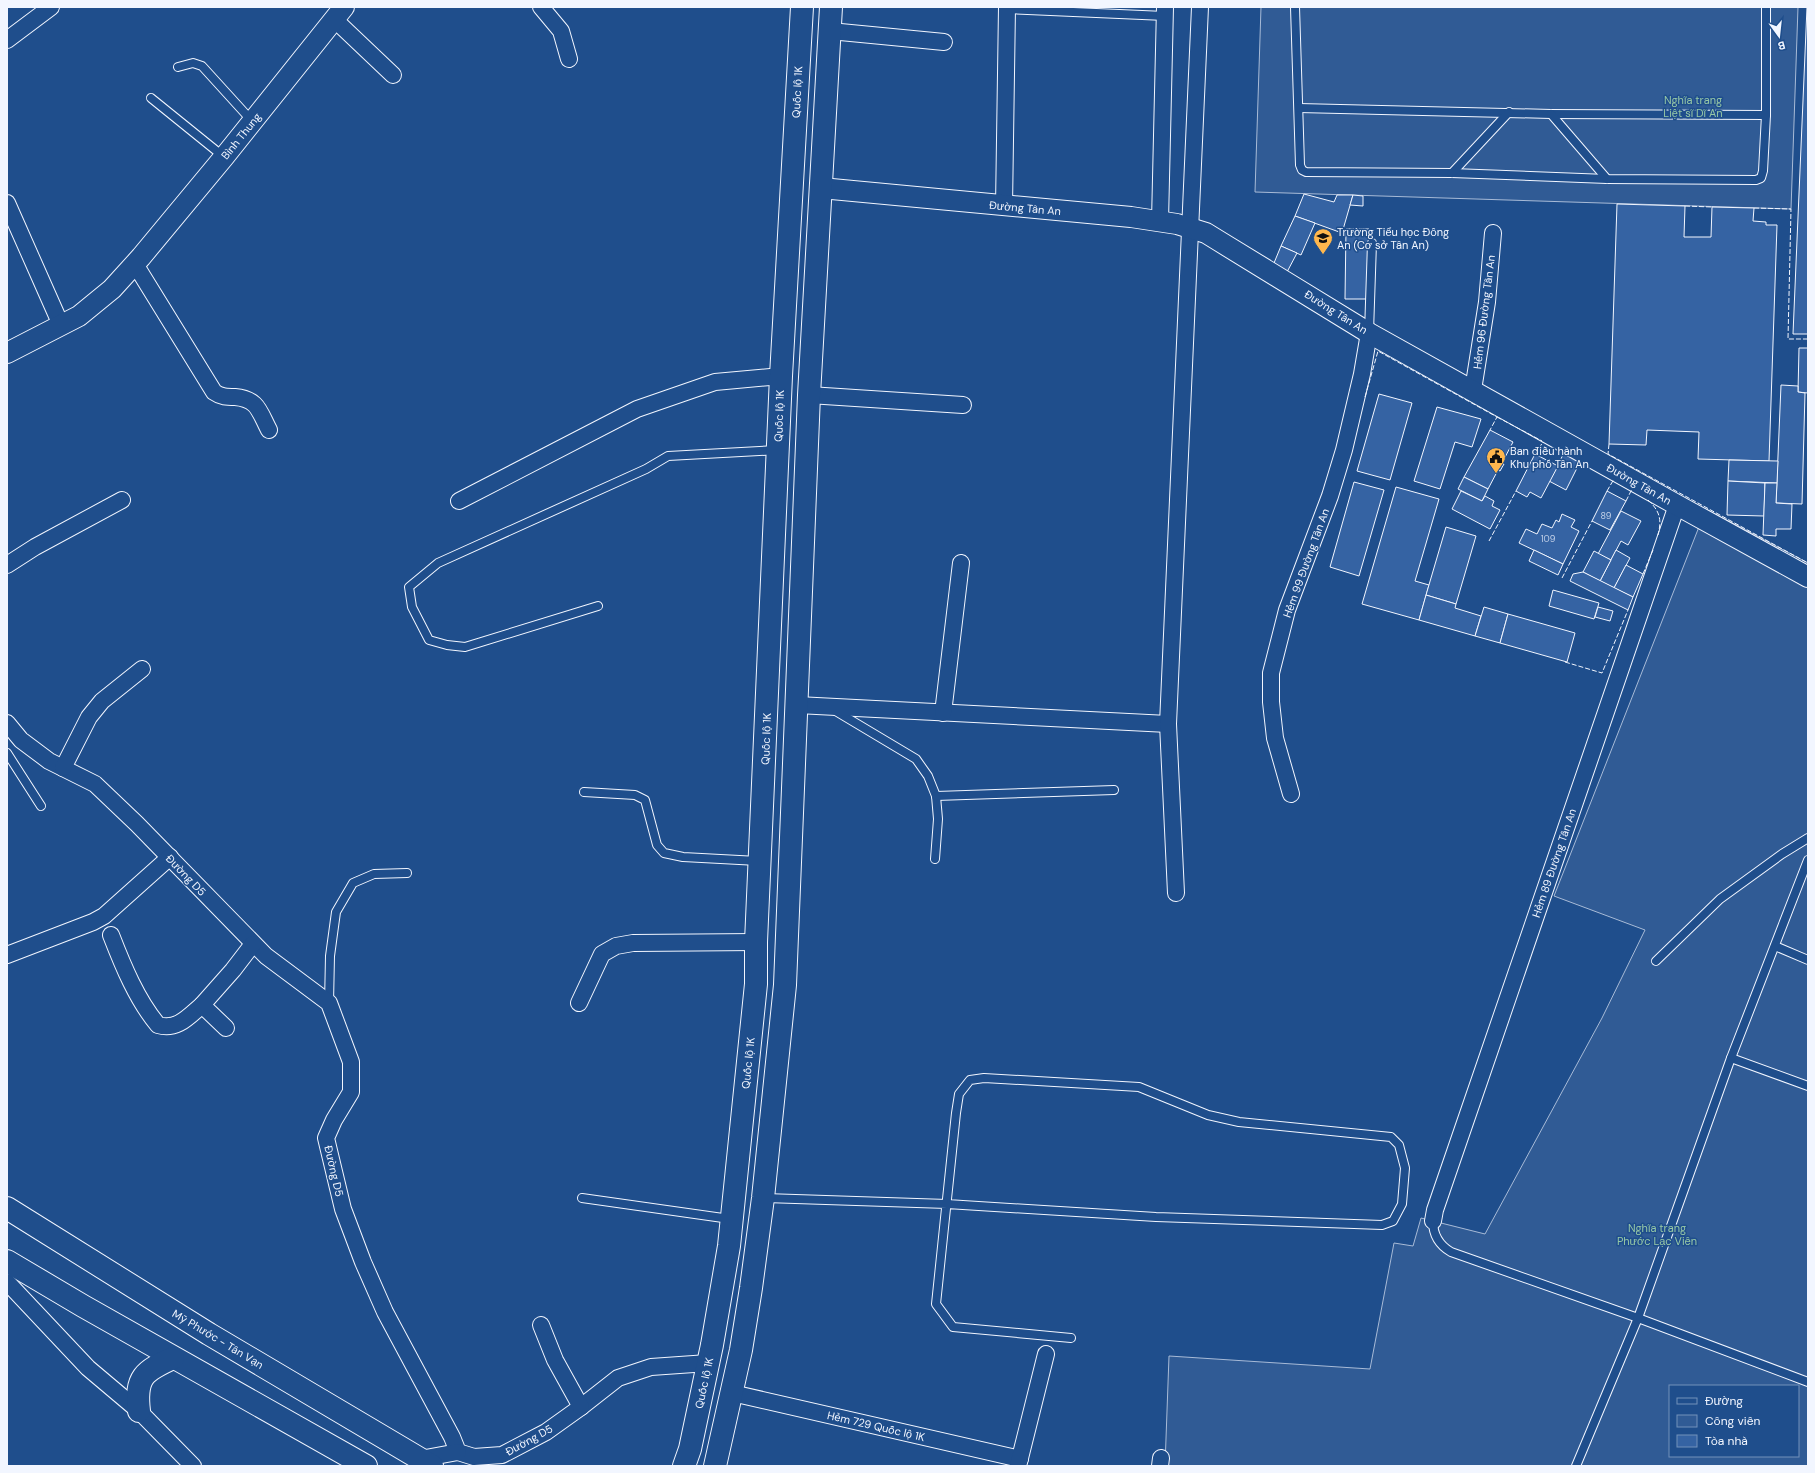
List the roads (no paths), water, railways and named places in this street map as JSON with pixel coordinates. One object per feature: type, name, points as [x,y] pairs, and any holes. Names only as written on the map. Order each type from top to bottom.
[{"type":"main road","name":"Quốc lộ 1K","points":[[684,1466],[690,1449],[708,1363],[729,1246],[756,984],[756,942],[761,861],[781,376],[802,7]]},
{"type":"main road","points":[[718,1462],[741,1350],[762,1198],[785,985],[809,395],[831,7]]},
{"type":"main road","points":[[791,185],[820,188]]},
{"type":"main road","name":"Mỹ Phước - Tân Vạn","points":[[7,1208],[209,1334],[426,1462]]},
{"type":"main road","points":[[7,1260],[173,1358],[366,1466]]},
{"type":"main road","points":[[139,1411],[137,1395],[143,1375],[151,1368],[173,1358]]},
{"type":"street","points":[[7,40],[52,7]]},
{"type":"street","points":[[541,7],[561,31],[569,58]]},
{"type":"street","points":[[1176,893],[1168,724],[1200,7]]},
{"type":"street","points":[[1004,206],[1007,8]]},
{"type":"street","points":[[1160,221],[1165,12]]},
{"type":"street","points":[[339,13],[393,75]]},
{"type":"street","name":"Bình Thung","points":[[7,353],[79,316],[112,289],[135,264],[253,122],[339,13]]},
{"type":"street","points":[[830,31],[944,42]]},
{"type":"street","name":"Đường Tân An","points":[[820,188],[1160,221],[1191,228],[1233,248],[1369,332],[1808,577]]},
{"type":"street","points":[[7,203],[61,325]]},
{"type":"street","name":"Hẻm 96 Đường Tân An","points":[[1474,390],[1487,302],[1493,234]]},
{"type":"street","points":[[135,264],[214,392],[221,396],[247,398],[253,402],[269,430]]},
{"type":"street","name":"Hẻm 99 Đường Tân An","points":[[1291,794],[1275,738],[1271,702],[1271,673],[1287,610],[1330,496],[1344,450],[1362,374],[1369,332]]},
{"type":"street","points":[[459,501],[637,409],[715,382],[781,376]]},
{"type":"street","points":[[809,395],[963,405]]},
{"type":"street","points":[[7,565],[35,547],[122,500]]},
{"type":"street","name":"Hẻm 89 Đường Tân An","points":[[1433,1221],[1437,1203],[1677,505]]},
{"type":"street","points":[[943,712],[961,563]]},
{"type":"street","points":[[64,768],[89,717],[102,701],[142,669]]},
{"type":"street","points":[[797,705],[1168,724]]},
{"type":"street","name":"Đường D5","points":[[7,723],[21,740],[49,761],[95,784],[170,857],[253,944],[266,956],[329,1003],[351,1062],[351,1092],[334,1120],[326,1138],[343,1209],[363,1262],[385,1312],[452,1437],[458,1452],[474,1457],[502,1455],[546,1432],[618,1378],[651,1366],[708,1363]]},
{"type":"street","points":[[7,955],[88,924],[104,916],[170,857]]},
{"type":"street","points":[[111,935],[122,966],[150,1016],[158,1025],[171,1027],[178,1025],[202,1005],[233,970],[253,944]]},
{"type":"street","points":[[579,1003],[602,954],[616,946],[633,943],[756,942]]},
{"type":"street","points":[[202,1005],[226,1028]]},
{"type":"street","points":[[7,1282],[88,1368],[139,1411],[193,1466]]},
{"type":"street","points":[[541,1325],[555,1360],[581,1407]]},
{"type":"street","points":[[1019,1463],[1046,1354]]},
{"type":"street","name":"Hẻm 729 Quốc lộ 1K","points":[[732,1393],[1019,1463]]},
{"type":"street","points":[[426,1462],[458,1452]]},
{"type":"lane","points":[[1295,7],[1300,165],[1302,170],[1306,172],[1452,173],[1607,179],[1756,180],[1761,178],[1763,171],[1766,115],[1766,7]]},
{"type":"lane","points":[[1007,8],[1165,12]]},
{"type":"lane","points":[[178,67],[192,64],[202,66],[253,122]]},
{"type":"lane","points":[[151,98],[224,157]]},
{"type":"lane","points":[[1299,108],[1551,114],[1766,115]]},
{"type":"lane","points":[[1452,173],[1509,112]]},
{"type":"lane","points":[[1551,114],[1607,179]]},
{"type":"lane","points":[[1369,332],[1372,243]]},
{"type":"lane","points":[[598,606],[465,647],[447,645],[429,640],[412,607],[409,587],[438,563],[646,469],[668,456],[778,450]]},
{"type":"lane","points":[[829,706],[916,759],[928,776],[936,796],[938,819],[935,860]]},
{"type":"lane","points":[[7,753],[41,806]]},
{"type":"lane","points":[[936,796],[1114,790]]},
{"type":"lane","points":[[584,792],[635,795],[645,800],[657,845],[664,853],[683,857],[761,861]]},
{"type":"lane","points":[[1656,961],[1720,899],[1782,854],[1808,838]]},
{"type":"lane","points":[[1576,1466],[1638,1318],[1731,1058],[1808,863]]},
{"type":"lane","points":[[329,1003],[330,956],[336,912],[353,883],[374,874],[407,873]]},
{"type":"lane","points":[[1775,946],[1808,960]]},
{"type":"lane","points":[[1731,1058],[1808,1086]]},
{"type":"lane","points":[[762,1198],[947,1204],[1156,1217],[1382,1225],[1394,1221],[1402,1204],[1405,1168],[1400,1145],[1391,1137],[1239,1122],[1208,1115],[1139,1087],[984,1078],[970,1080],[959,1094],[956,1113],[947,1204],[936,1304],[953,1327],[1071,1338]]},
{"type":"lane","points":[[582,1198],[731,1219]]},
{"type":"lane","points":[[1433,1221],[1436,1236],[1445,1248],[1451,1252],[1638,1318],[1808,1382]]},
{"type":"place","name":"Trường Tiểu học Đông An (Cơ sở Tân An)","points":[[1323,255]]},
{"type":"place","name":"Ban điều hành Khu phố Tân An","points":[[1496,474]]},
{"type":"park label","name":"Nghĩa trang Liệt sĩ Dĩ An","points":[[1693,106]]},
{"type":"park label","name":"Nghĩa trang Phước Lạc Viên","points":[[1657,1234]]}]
